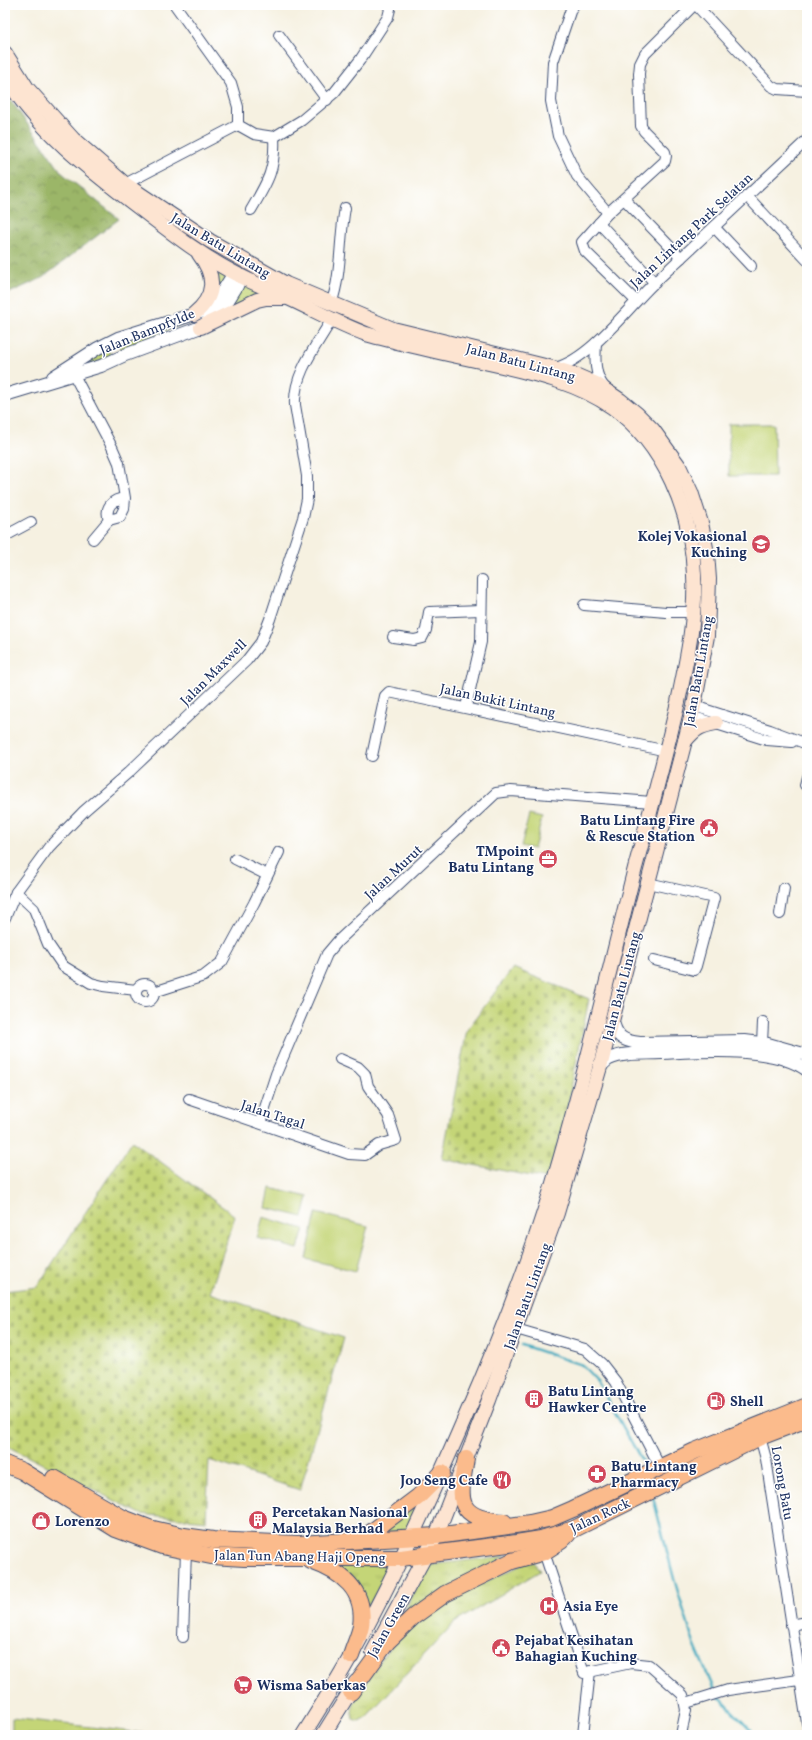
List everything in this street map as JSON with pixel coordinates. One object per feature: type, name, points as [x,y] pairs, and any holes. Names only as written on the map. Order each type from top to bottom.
[{"type":"main road","name":"Jalan Batu Lintang","points":[[5,53],[27,88],[73,139],[125,184],[210,241],[286,284],[393,329],[553,368],[573,374],[596,384],[637,414],[670,452],[691,492],[701,524],[707,553],[709,610],[707,636],[690,710],[685,742],[600,1067],[557,1213],[516,1329],[436,1536]]},
{"type":"main road","name":"Jalan Batu Lintang","points":[[5,76],[16,94],[58,141],[102,180],[198,252],[291,299],[366,334],[545,376],[587,392],[614,409],[630,422],[658,456],[670,477],[679,499],[691,545],[694,571],[694,612],[687,663],[670,737],[652,802],[605,991],[552,1189],[495,1349],[442,1473],[411,1537]]},
{"type":"main road","points":[[210,241],[237,260],[239,272],[252,270],[286,284]]},
{"type":"main road","points":[[194,314],[207,301],[211,289],[208,265],[198,252]]},
{"type":"main road","points":[[201,327],[257,300],[275,298],[291,299]]},
{"type":"main road","points":[[670,737],[690,710],[687,663]]},
{"type":"main road","points":[[685,742],[693,732],[701,726],[716,723]]},
{"type":"main road","name":"Jalan Rock","points":[[436,1536],[530,1523],[573,1509],[695,1451],[807,1406]]},
{"type":"main road","name":"Jalan Rock","points":[[401,1558],[426,1556],[528,1541],[574,1528],[760,1437],[807,1419]]},
{"type":"main road","name":"Jalan Tun Abang Haji Openg","points":[[5,1454],[25,1462],[123,1518],[149,1528],[184,1536],[219,1541],[298,1544],[436,1536]]},
{"type":"main road","points":[[466,1459],[460,1492],[462,1503],[470,1513],[476,1517],[493,1521],[530,1523]]},
{"type":"main road","name":"Jalan Tun Abang Haji Openg","points":[[5,1464],[22,1471],[116,1529],[146,1541],[186,1551],[204,1555],[244,1558],[401,1558]]},
{"type":"main road","points":[[361,1540],[418,1497],[442,1473]]},
{"type":"main road","points":[[351,1692],[387,1642],[413,1617],[440,1598],[512,1561],[544,1552],[561,1541],[574,1528]]},
{"type":"main road","name":"Jalan Green","points":[[323,1735],[351,1692],[436,1536]]},
{"type":"main road","name":"Jalan Green","points":[[303,1735],[351,1656],[411,1537]]},
{"type":"main road","points":[[303,1558],[326,1566],[346,1578],[353,1588],[360,1603],[362,1613],[360,1628],[351,1656]]},
{"type":"street","points":[[175,5],[231,83],[238,107],[238,126]]},
{"type":"street","points":[[574,5],[571,9],[553,62],[551,101],[558,136],[577,176],[608,213]]},
{"type":"street","points":[[636,301],[582,248],[582,242],[608,213],[665,160],[665,152],[641,126],[639,97],[640,64],[645,54],[695,5],[771,86],[777,89],[807,90]]},
{"type":"street","points":[[238,126],[254,134],[274,137],[302,120],[337,90],[360,60],[384,24],[389,7]]},
{"type":"street","points":[[279,35],[327,100]]},
{"type":"street","points":[[125,184],[238,126]]},
{"type":"street","points":[[251,210],[273,168],[275,154],[274,137]]},
{"type":"street","name":"Jalan Lintang Park Selatan","points":[[553,368],[566,365],[596,343],[636,301],[807,140]]},
{"type":"street","points":[[747,196],[807,260]]},
{"type":"street","points":[[624,199],[682,258]]},
{"type":"street","points":[[331,304],[337,288],[341,229],[345,208]]},
{"type":"street","points":[[599,223],[655,283]]},
{"type":"street","points":[[714,228],[751,266]]},
{"type":"street","name":"Jalan Bampfylde","points":[[43,383],[98,348],[118,338],[204,311],[216,302],[239,272]]},
{"type":"street","name":"Jalan Bampfylde","points":[[5,395],[101,366],[125,355],[201,327],[222,310],[237,286],[239,272]]},
{"type":"street","name":"Jalan Maxwell","points":[[5,918],[11,896],[49,847],[84,811],[247,660],[261,642],[303,518],[307,499],[307,476],[294,395],[296,383],[332,319]]},
{"type":"street","points":[[118,338],[114,343],[115,348],[125,355]]},
{"type":"street","points":[[596,343],[596,366],[600,382],[610,394]]},
{"type":"street","points":[[74,375],[112,446],[119,463],[125,498],[124,509],[120,517],[109,520],[93,539]]},
{"type":"street","points":[[109,520],[108,512],[110,504],[116,500],[125,498]]},
{"type":"street","points":[[5,536],[31,522]]},
{"type":"street","points":[[466,707],[481,642],[482,580]]},
{"type":"street","points":[[584,605],[666,612],[694,612]]},
{"type":"street","points":[[393,637],[414,640],[422,638],[426,630],[429,612],[481,610]]},
{"type":"street","name":"Jalan Bukit Lintang","points":[[372,756],[385,696],[389,692],[466,707],[666,751]]},
{"type":"street","points":[[690,710],[716,723],[768,740],[804,744]]},
{"type":"street","points":[[690,710],[770,730],[804,744]]},
{"type":"street","points":[[768,740],[773,737],[770,730]]},
{"type":"street","name":"Jalan Murut","points":[[260,1123],[276,1074],[327,954],[496,793],[511,791],[652,802]]},
{"type":"street","points":[[11,896],[34,909],[48,944],[62,966],[91,983],[136,990],[144,984],[151,986],[154,992],[204,976],[222,962],[254,903],[279,852]]},
{"type":"street","points":[[235,859],[267,875]]},
{"type":"street","points":[[648,883],[714,898],[694,970],[654,960]]},
{"type":"street","points":[[780,914],[784,888]]},
{"type":"street","points":[[612,1018],[617,1034],[626,1041],[640,1043],[745,1041],[762,1043],[807,1055]]},
{"type":"street","points":[[762,1043],[763,1022]]},
{"type":"street","points":[[600,1067],[609,1060],[625,1055],[686,1052],[744,1052],[788,1059],[807,1070]]},
{"type":"street","name":"Jalan Tagal","points":[[189,1099],[211,1108],[260,1123],[349,1154],[365,1155],[379,1145],[396,1140],[388,1115],[368,1086],[364,1074],[358,1068],[340,1059]]},
{"type":"street","points":[[516,1329],[585,1349],[602,1364],[616,1382],[634,1416],[657,1469]]},
{"type":"street","name":"Lorong Batu","points":[[760,1437],[766,1459],[799,1680],[807,1723]]},
{"type":"street","points":[[183,1637],[186,1551]]},
{"type":"street","points":[[544,1552],[584,1673],[631,1663],[649,1665],[683,1695],[686,1703],[686,1710],[681,1735]]},
{"type":"street","points":[[791,1626],[807,1622]]},
{"type":"street","points":[[583,1735],[590,1671]]},
{"type":"street","points":[[686,1703],[728,1690],[799,1680]]},
{"type":"green space","points":[[5,92],[62,173],[119,219],[42,278],[5,295]]},
{"type":"green space","points":[[213,265],[228,274],[215,298]]},
{"type":"green space","points":[[242,282],[266,294],[226,311]]},
{"type":"green space","points":[[205,315],[120,349],[118,343]]},
{"type":"green space","points":[[107,347],[111,356],[88,366],[86,362]]},
{"type":"green space","points":[[729,424],[774,424],[775,476],[729,476]]},
{"type":"green space","points":[[529,815],[542,818],[534,849],[521,846]]},
{"type":"green space","points":[[513,968],[589,999],[564,1123],[547,1179],[442,1159],[467,1030]]},
{"type":"green space","points":[[132,1141],[235,1216],[210,1293],[344,1338],[300,1490],[209,1460],[206,1521],[141,1514],[5,1445],[5,1291],[37,1287]]},
{"type":"green space","points":[[270,1188],[308,1197],[303,1217],[266,1208]]},
{"type":"green space","points":[[316,1213],[368,1226],[356,1271],[306,1259]]},
{"type":"green space","points":[[263,1217],[304,1229],[298,1249],[257,1238]]},
{"type":"green space","points":[[421,1502],[410,1529],[380,1534]]},
{"type":"green space","points":[[506,1556],[395,1628],[429,1565]]},
{"type":"green space","points":[[533,1560],[540,1571],[454,1623],[366,1717],[359,1721],[353,1719],[352,1711],[356,1697],[387,1651],[401,1636],[450,1598]]},
{"type":"green space","points":[[336,1565],[391,1565],[366,1611]]},
{"type":"green space","points":[[12,1718],[160,1735],[12,1735]]},
{"type":"waterway","points":[[522,1345],[582,1365],[598,1382],[642,1461],[644,1469]]},
{"type":"waterway","points":[[653,1497],[674,1579],[694,1644],[715,1692]]},
{"type":"waterway","points":[[718,1696],[755,1735]]},
{"type":"place","name":"Kolej Vokasional Kuching","points":[[761,544]]},
{"type":"place","name":"Batu Lintang Fire & Rescue Station","points":[[709,828]]},
{"type":"place","name":"TMpoint Batu Lintang","points":[[548,859]]},
{"type":"place","name":"Batu Lintang Hawker Centre","points":[[534,1399]]},
{"type":"place","name":"Shell","points":[[716,1401]]},
{"type":"place","name":"Batu Lintang Pharmacy","points":[[597,1474]]},
{"type":"place","name":"Joo Seng Cafe","points":[[502,1480]]},
{"type":"place","name":"Percetakan Nasional Malaysia Berhad","points":[[258,1520]]},
{"type":"place","name":"Lorenzo","points":[[41,1521]]},
{"type":"place","name":"Asia Eye","points":[[549,1606]]},
{"type":"place","name":"Pejabat Kesihatan Bahagian Kuching","points":[[501,1648]]},
{"type":"place","name":"Wisma Saberkas","points":[[243,1685]]}]
